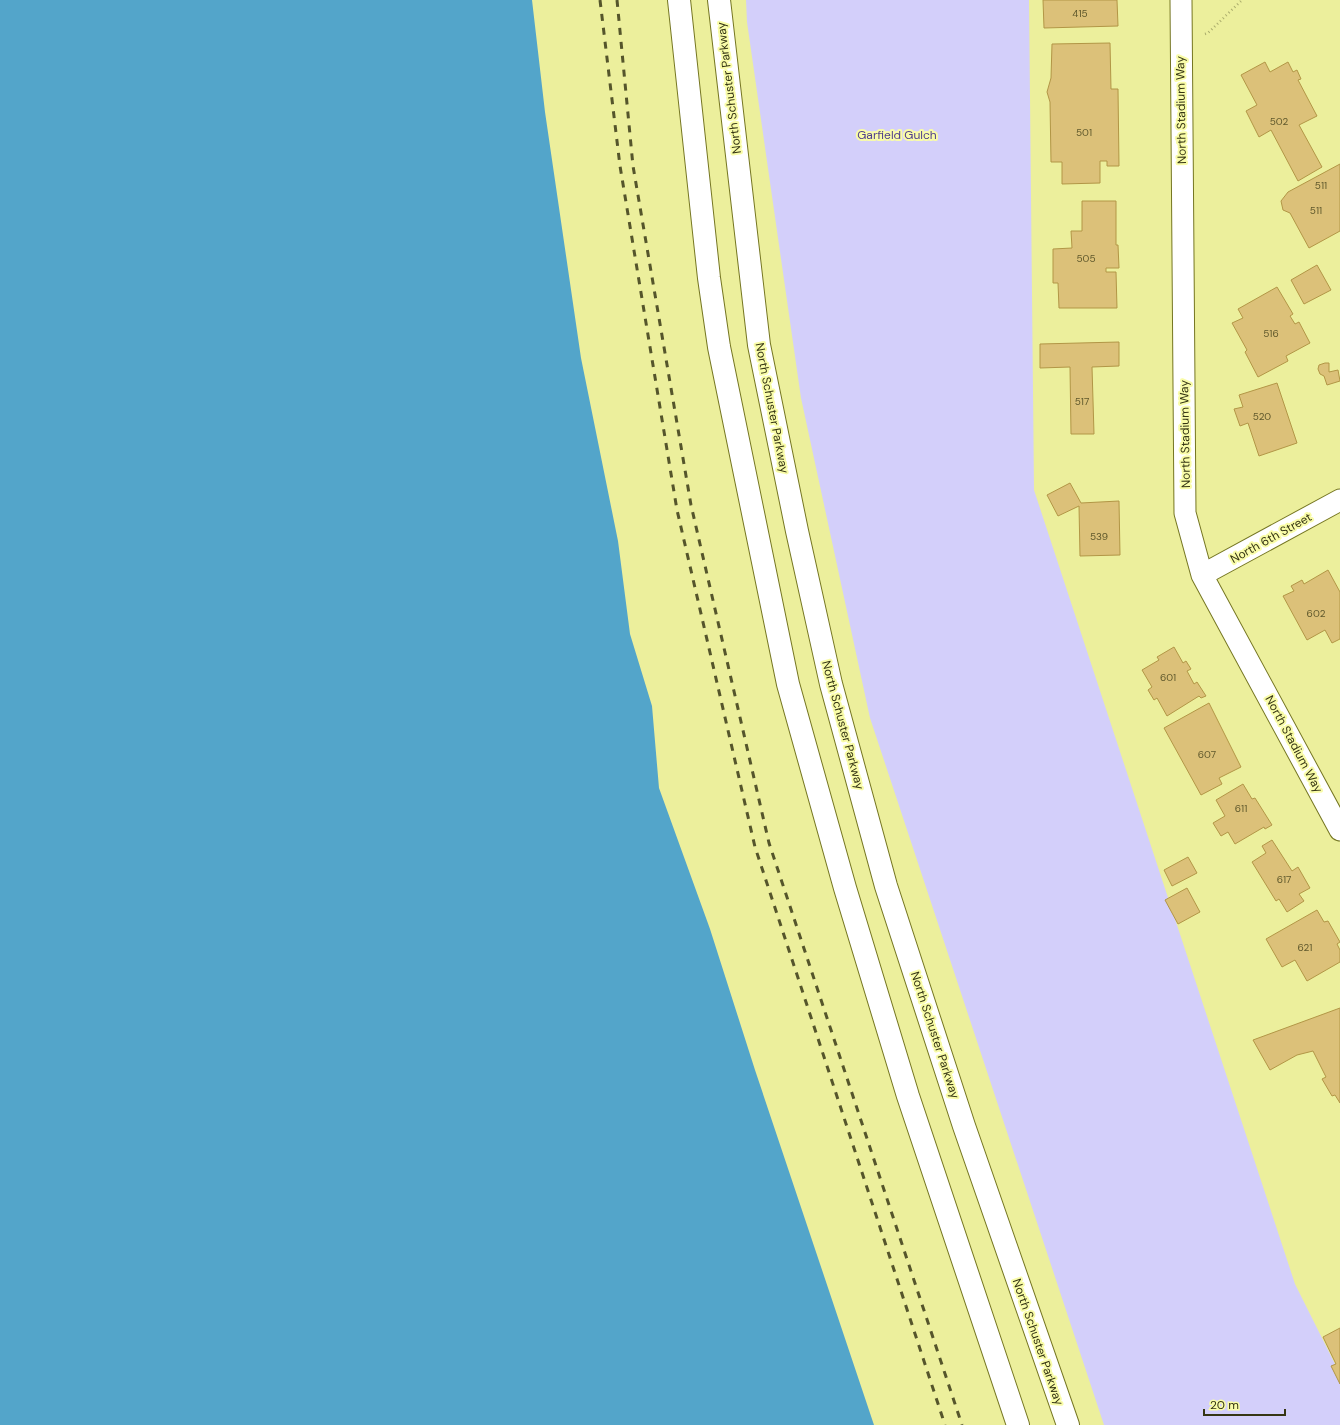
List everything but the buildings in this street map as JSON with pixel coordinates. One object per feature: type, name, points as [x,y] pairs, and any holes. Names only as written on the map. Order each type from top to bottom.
[{"type":"highway","points":[[679,0],[709,278],[719,347],[788,684],[845,888],[908,1096],[1018,1425]]},
{"type":"highway","name":"North Schuster Parkway","points":[[719,0],[759,345],[797,531],[831,684],[886,886],[966,1134],[1068,1425]]},
{"type":"street","name":"North Stadium Way","points":[[1181,0],[1185,512],[1202,576],[1340,830]]},
{"type":"street","name":"North 6th Street","points":[[1202,576],[1340,500]]},
{"type":"path","points":[[1181,34],[1208,33],[1242,0]]},
{"type":"green space","name":"Garfield Gulch","points":[[746,0],[1029,0],[1034,490],[1295,1284],[1340,1374],[1340,1425],[1104,1425],[870,718],[801,398],[747,22]]},
{"type":"water","points":[[0,0],[532,0],[545,112],[581,358],[618,541],[630,634],[652,706],[659,788],[710,929],[755,1070],[874,1425],[0,1425]]},
{"type":"railway","points":[[600,0],[620,166],[677,510],[755,847],[945,1425]]},
{"type":"railway","points":[[617,0],[633,166],[691,505],[769,843],[962,1425]]}]
